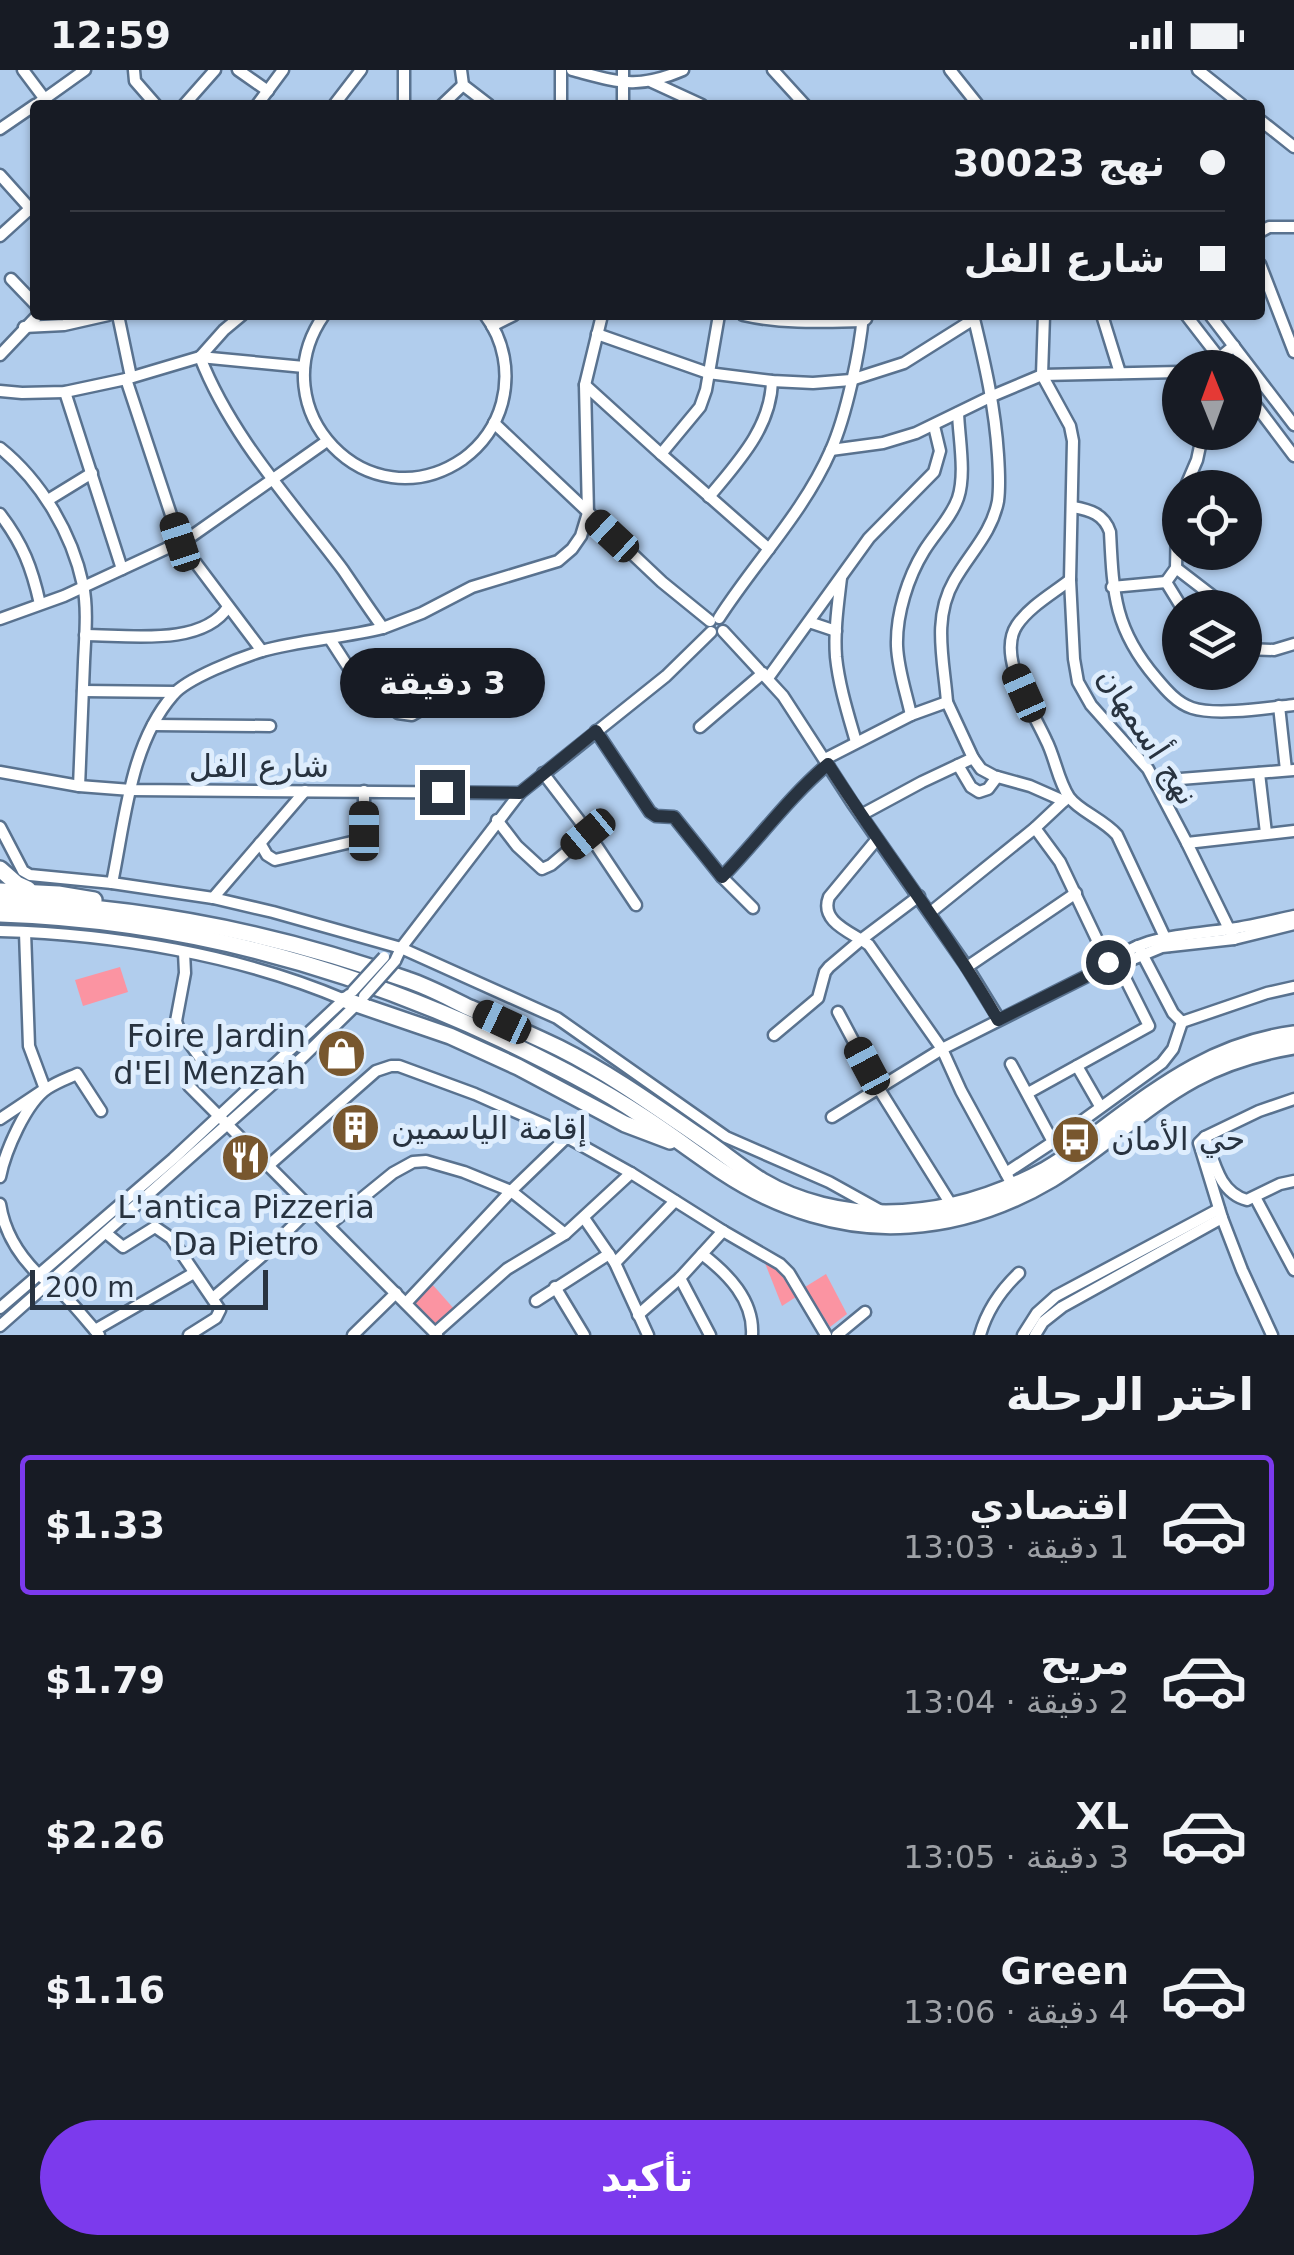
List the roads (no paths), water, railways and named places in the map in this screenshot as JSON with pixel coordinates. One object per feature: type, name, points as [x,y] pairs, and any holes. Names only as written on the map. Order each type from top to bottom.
[{"type":"highway","points":[[0,869],[17,884],[41,892]]},
{"type":"highway","points":[[0,891],[88,898],[116,910]]},
{"type":"highway","points":[[0,902],[116,910],[192,922],[290,943],[412,982],[562,1050],[646,1100],[763,1181],[832,1208],[885,1213],[927,1211],[975,1200],[1046,1170],[1189,1068],[1248,1043],[1294,1034]]},
{"type":"highway","points":[[0,914],[132,925],[292,958],[422,1004],[563,1071],[638,1113],[756,1191],[804,1212],[886,1226],[932,1223],[979,1212],[1012,1185],[1052,1178],[1196,1078],[1252,1055],[1294,1046]]},
{"type":"highway","points":[[0,928],[85,928],[186,943],[224,942]]},
{"type":"highway","points":[[354,998],[518,1067],[625,1124],[688,1146]]},
{"type":"street","points":[[23,70],[37,100]]},
{"type":"street","points":[[42,100],[84,70]]},
{"type":"street","points":[[134,70],[135,82],[151,100]]},
{"type":"street","points":[[188,100],[215,70]]},
{"type":"street","points":[[238,70],[268,92]]},
{"type":"street","points":[[261,100],[284,70]]},
{"type":"street","points":[[338,100],[361,70]]},
{"type":"street","points":[[404,70],[404,100]]},
{"type":"street","points":[[462,70],[463,85],[483,100]]},
{"type":"street","points":[[561,70],[561,100]]},
{"type":"street","points":[[572,70],[623,84],[650,82],[682,70]]},
{"type":"street","points":[[623,70],[623,100]]},
{"type":"street","points":[[773,70],[800,100]]},
{"type":"street","points":[[950,70],[974,100]]},
{"type":"street","points":[[1198,70],[1236,100]]},
{"type":"street","points":[[650,82],[691,100]]},
{"type":"street","points":[[447,100],[463,85]]},
{"type":"street","points":[[0,129],[30,108]]},
{"type":"street","points":[[1265,124],[1294,147]]},
{"type":"street","points":[[0,174],[30,206]]},
{"type":"street","points":[[0,236],[30,211]]},
{"type":"street","points":[[1265,229],[1294,226]]},
{"type":"street","points":[[1265,277],[1294,352]]},
{"type":"street","points":[[11,279],[30,299]]},
{"type":"street","points":[[1,352],[33,320]]},
{"type":"street","points":[[24,328],[86,320]]},
{"type":"street","points":[[119,320],[129,378],[180,542],[262,651]]},
{"type":"street","points":[[200,357],[236,320]]},
{"type":"street","points":[[321,320],[312,334],[304,367],[304,390],[310,412],[326,440],[343,456],[362,468],[395,477],[440,471],[478,446],[494,424],[504,396],[506,374],[503,352],[488,320]]},
{"type":"street","points":[[492,326],[504,320]]},
{"type":"street","points":[[83,691],[174,692],[262,651],[383,628],[472,587],[558,562],[581,536],[588,513],[585,385],[601,320]]},
{"type":"street","points":[[661,454],[700,407],[717,320]]},
{"type":"street","points":[[782,320],[831,320]]},
{"type":"street","points":[[0,1326],[106,1233],[354,998],[400,948],[520,793],[666,676],[716,625],[786,526],[831,450],[864,320]]},
{"type":"street","points":[[597,334],[708,373],[814,383],[851,380],[904,362],[967,320]]},
{"type":"street","points":[[973,320],[992,396],[998,503],[985,535],[954,582],[942,610],[947,702],[982,769],[1066,799],[1107,824],[1117,835],[1167,941]]},
{"type":"street","points":[[1042,375],[1044,320]]},
{"type":"street","points":[[1104,320],[1120,373]]},
{"type":"street","points":[[1190,320],[1214,350]]},
{"type":"street","points":[[1214,320],[1294,424]]},
{"type":"street","points":[[1231,350],[1234,346]]},
{"type":"street","points":[[200,357],[222,405],[272,480],[383,628]]},
{"type":"street","points":[[0,391],[65,392],[200,357],[304,367]]},
{"type":"street","points":[[831,450],[883,444],[934,426],[1042,375],[1162,372]]},
{"type":"street","name":"نهج أسمهان","points":[[1042,375],[1072,433],[1070,580],[1078,682],[1092,705],[1155,780],[1232,934]]},
{"type":"street","points":[[708,497],[756,436],[769,408],[772,381]]},
{"type":"street","points":[[585,385],[769,549]]},
{"type":"street","points":[[65,392],[122,569]]},
{"type":"street","points":[[911,715],[897,644],[901,611],[918,561],[958,498],[958,414]]},
{"type":"street","points":[[1262,414],[1294,456]]},
{"type":"street","points":[[494,424],[766,675],[967,966],[998,1020]]},
{"type":"street","points":[[700,727],[766,675],[884,520],[934,472],[940,451],[934,426]]},
{"type":"street","points":[[0,619],[64,596],[196,534],[326,440]]},
{"type":"street","points":[[0,448],[48,500],[84,586],[79,786]]},
{"type":"street","points":[[934,472],[960,478]]},
{"type":"street","points":[[48,500],[92,473]]},
{"type":"street","points":[[1073,507],[1090,510],[1108,525],[1112,587],[1121,622],[1137,653],[1175,698],[1197,710],[1294,705]]},
{"type":"street","points":[[0,514],[30,563],[40,604]]},
{"type":"street","points":[[1112,587],[1166,582],[1175,570]]},
{"type":"street","points":[[1179,570],[1205,590]]},
{"type":"street","points":[[841,577],[836,656],[856,742]]},
{"type":"street","points":[[1066,799],[1054,757],[1010,655],[1016,625],[1070,580]]},
{"type":"street","points":[[1166,582],[1171,590]]},
{"type":"street","points":[[85,635],[196,632],[216,622],[228,607]]},
{"type":"street","points":[[809,622],[836,631]]},
{"type":"street","points":[[330,639],[350,670],[404,716],[492,669]]},
{"type":"street","points":[[1262,650],[1294,644]]},
{"type":"street","points":[[112,883],[138,757],[174,692]]},
{"type":"street","points":[[722,877],[826,762],[856,742],[947,702]]},
{"type":"street","points":[[1155,780],[1290,770],[1279,706]]},
{"type":"street","points":[[153,726],[270,726]]},
{"type":"street","points":[[596,731],[650,812],[674,817],[722,877],[753,908]]},
{"type":"street","points":[[860,815],[974,758]]},
{"type":"street","points":[[958,765],[978,792],[988,789],[998,777]]},
{"type":"street","name":"شارع الفل","points":[[0,772],[79,786],[131,790],[520,793]]},
{"type":"street","points":[[543,772],[636,905]]},
{"type":"street","points":[[1259,773],[1266,833]]},
{"type":"street","points":[[213,898],[305,791]]},
{"type":"street","points":[[260,843],[275,860],[360,840],[364,831],[364,792]]},
{"type":"street","points":[[930,912],[1036,828],[1066,799]]},
{"type":"street","points":[[497,820],[542,869],[588,834]]},
{"type":"street","points":[[0,827],[26,873],[213,898],[400,948],[557,1018],[726,1137],[828,1182],[885,1213]]},
{"type":"street","points":[[1028,1093],[1149,1026],[1110,965],[1060,862],[1036,828]]},
{"type":"street","points":[[1187,843],[1294,830]]},
{"type":"street","points":[[877,839],[826,900],[828,911],[846,933],[869,945],[942,1049],[960,1091],[1012,1185],[1052,1142],[1168,1057],[1182,1022],[1294,987]]},
{"type":"street","points":[[967,966],[1076,893]]},
{"type":"street","points":[[774,1035],[818,998],[825,972],[919,896]]},
{"type":"street","points":[[1232,934],[1294,916]]},
{"type":"street","points":[[832,1117],[942,1049],[1139,950],[1167,941],[1294,924]]},
{"type":"street","points":[[0,928],[107,940],[230,961],[354,998]]},
{"type":"street","points":[[25,932],[30,1046],[45,1090]]},
{"type":"street","points":[[1139,950],[1173,1014],[1182,1022]]},
{"type":"street","points":[[184,952],[185,973],[176,1021],[201,1059],[189,1086],[436,1334],[506,1270],[565,1234],[630,1173]]},
{"type":"street","points":[[838,1012],[879,1089],[952,1206]]},
{"type":"street","points":[[1011,1064],[1052,1142]]},
{"type":"street","points":[[269,1165],[367,1078],[399,1066],[545,1125],[784,1267],[826,1335]]},
{"type":"street","points":[[1077,1066],[1100,1106]]},
{"type":"street","points":[[0,1119],[77,1074],[102,1111]]},
{"type":"street","points":[[0,1178],[8,1147],[45,1090]]},
{"type":"street","points":[[1202,1140],[1259,1111],[1294,1099]]},
{"type":"street","points":[[0,1308],[223,1120]]},
{"type":"street","points":[[406,1303],[566,1137]]},
{"type":"street","points":[[1202,1140],[1227,1190],[1238,1198],[1246,1200],[1294,1181]]},
{"type":"street","points":[[1202,1140],[1220,1214],[1272,1335]]},
{"type":"street","points":[[329,1224],[393,1173],[426,1160],[511,1191],[565,1234]]},
{"type":"street","points":[[1255,1197],[1294,1270]]},
{"type":"street","points":[[536,1300],[612,1259],[675,1201]]},
{"type":"street","points":[[0,1204],[13,1242],[38,1274],[95,1330]]},
{"type":"street","points":[[213,1298],[312,1207]]},
{"type":"street","points":[[1023,1335],[1036,1312],[1056,1296],[1220,1214]]},
{"type":"street","points":[[1035,1335],[1062,1307],[1220,1214]]},
{"type":"street","points":[[584,1218],[612,1259],[648,1335]]},
{"type":"street","points":[[106,1233],[123,1246],[155,1227],[171,1238],[220,1310],[218,1316],[189,1335]]},
{"type":"street","points":[[638,1315],[680,1278],[723,1231]]},
{"type":"street","points":[[0,1252],[13,1242]]},
{"type":"street","points":[[702,1254],[720,1268],[741,1294],[752,1335]]},
{"type":"street","points":[[82,1335],[194,1273]]},
{"type":"street","points":[[980,1335],[996,1298],[1019,1273]]},
{"type":"street","points":[[680,1278],[710,1335]]},
{"type":"street","points":[[555,1287],[584,1335]]},
{"type":"street","points":[[353,1335],[396,1293]]},
{"type":"street","points":[[837,1335],[865,1312]]},
{"type":"place","name":"Foire Jardin d'El Menzah","points":[[341,1054]]},
{"type":"place","name":"إقامة الياسمين","points":[[356,1128]]},
{"type":"place","name":"حي الأمان","points":[[1076,1139]]},
{"type":"place","name":"L'antica Pizzeria Da Pietro","points":[[246,1157]]}]
